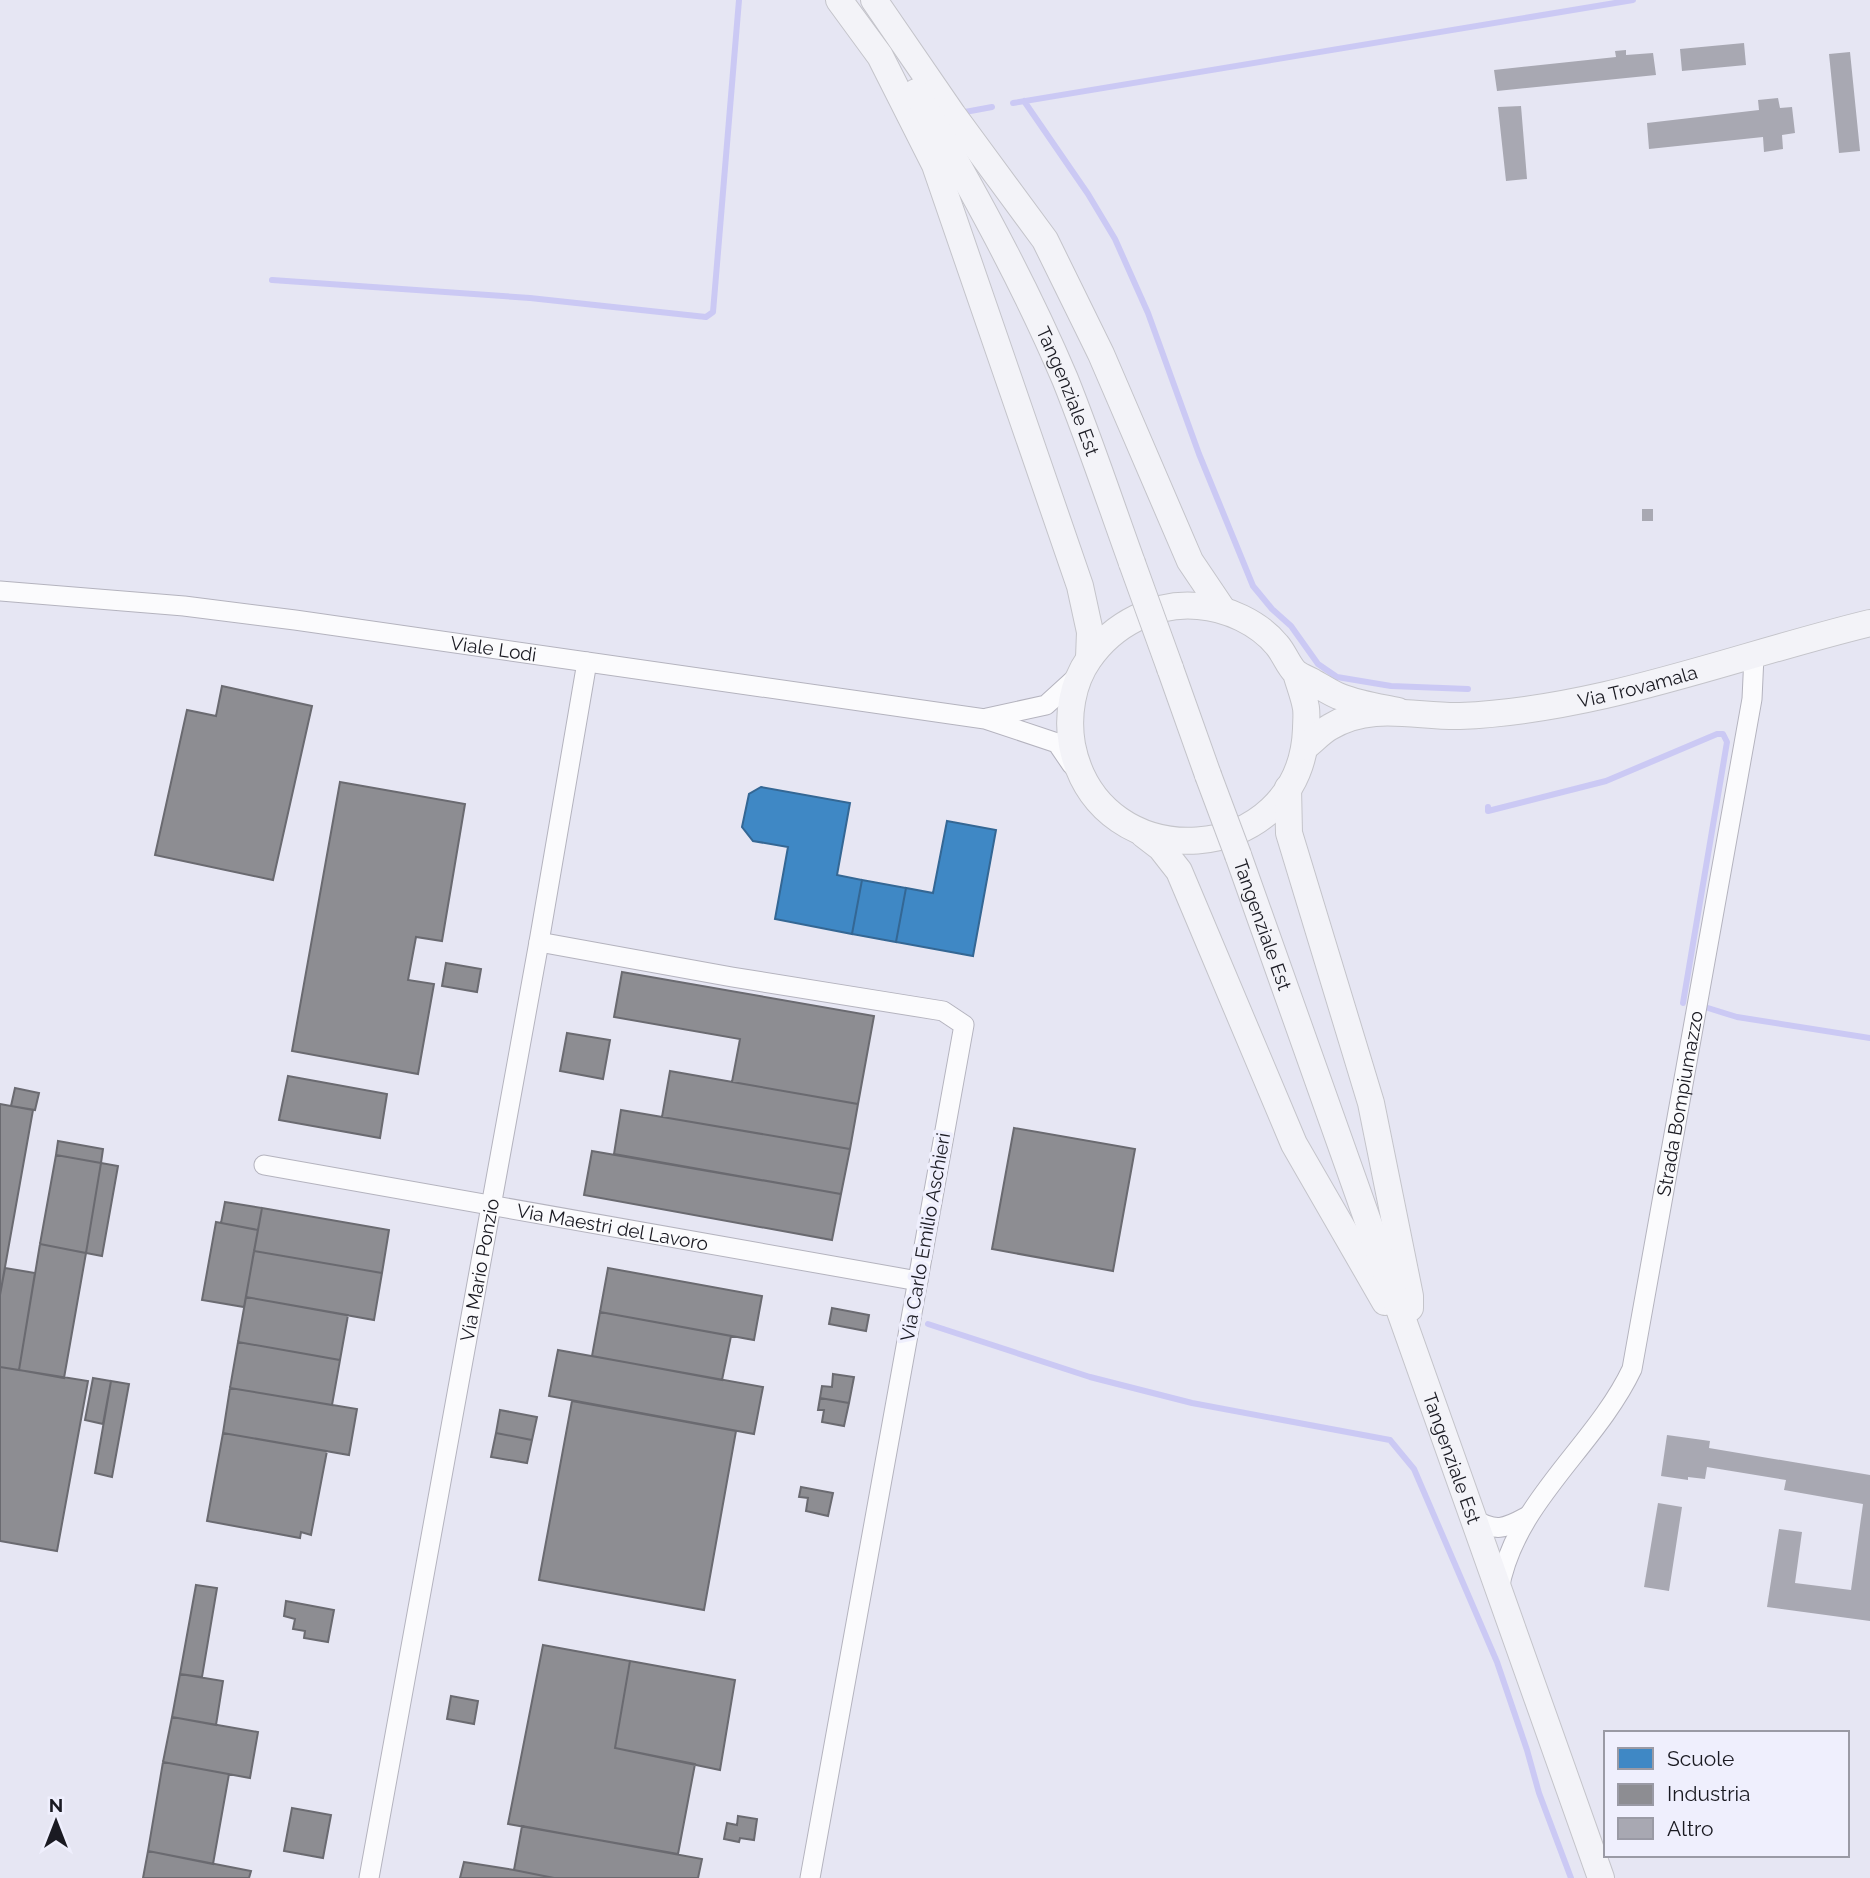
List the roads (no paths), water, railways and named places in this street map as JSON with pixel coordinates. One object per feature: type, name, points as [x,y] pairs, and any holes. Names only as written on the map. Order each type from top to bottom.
[{"type":"main road","points":[[839,0],[880,56],[935,165],[1080,586],[1090,632],[1085,666],[1071,702],[1070,732],[1076,762],[1089,789],[1111,814],[1161,848],[1179,871],[1294,1144],[1370,1278],[1409,1338]]},
{"type":"main road","name":"Tangenziale Est","points":[[859,0],[901,66],[967,181],[1019,280],[1065,380],[1238,855],[1601,1878]]},
{"type":"main road","points":[[874,0],[1045,240],[1101,354],[1190,561],[1223,610]]},
{"type":"main road","points":[[1085,666],[1115,631],[1148,612],[1185,606],[1223,610],[1249,622],[1276,644],[1296,673],[1306,709],[1305,747],[1288,788],[1270,810],[1248,826],[1222,837],[1194,842],[1166,840],[1139,832]]},
{"type":"main road","name":"Via Trovamala","points":[[1296,673],[1340,697],[1398,711],[1458,716],[1543,709],[1754,656],[1870,623]]},
{"type":"main road","name":"Via Trovamala","points":[[1305,747],[1329,727],[1354,716],[1398,711]]},
{"type":"main road","points":[[1288,788],[1289,833],[1371,1103],[1410,1296],[1409,1338]]},
{"type":"street","name":"Viale Lodi","points":[[0,591],[184,606],[985,719],[1057,743],[1089,789]]},
{"type":"street","name":"Strada Bompiumazzo","points":[[1499,1590],[1502,1571],[1526,1517],[1612,1405],[1634,1362],[1752,699],[1754,656]]},
{"type":"street","name":"Via Mario Ponzio","points":[[369,1878],[539,942],[587,662]]},
{"type":"street","name":"Viale Lodi","points":[[985,719],[1046,705],[1085,666]]},
{"type":"street","name":"Via Carlo Emilio Aschieri","points":[[539,942],[943,1011],[956,1017],[964,1025],[810,1878]]},
{"type":"street","name":"Via Maestri del Lavoro","points":[[264,1165],[918,1281]]},
{"type":"street","points":[[1473,1519],[1494,1528],[1508,1527],[1526,1517]]},
{"type":"waterway","points":[[272,280],[530,298],[706,317],[713,312],[739,0]]},
{"type":"waterway","points":[[1013,103],[1633,0]]},
{"type":"waterway","points":[[1024,101],[1088,194],[1115,239],[1148,313],[1199,454],[1253,586],[1291,626],[1318,664],[1337,677],[1391,686],[1468,689]]},
{"type":"waterway","points":[[965,112],[992,107]]},
{"type":"waterway","points":[[1488,807],[1488,811],[1606,781],[1717,734],[1723,734],[1727,742],[1683,1003]]},
{"type":"waterway","points":[[1708,1008],[1737,1017],[1870,1038]]},
{"type":"waterway","points":[[928,1324],[1090,1377],[1192,1403],[1390,1440],[1414,1469],[1497,1662],[1539,1793],[1571,1878]]}]
